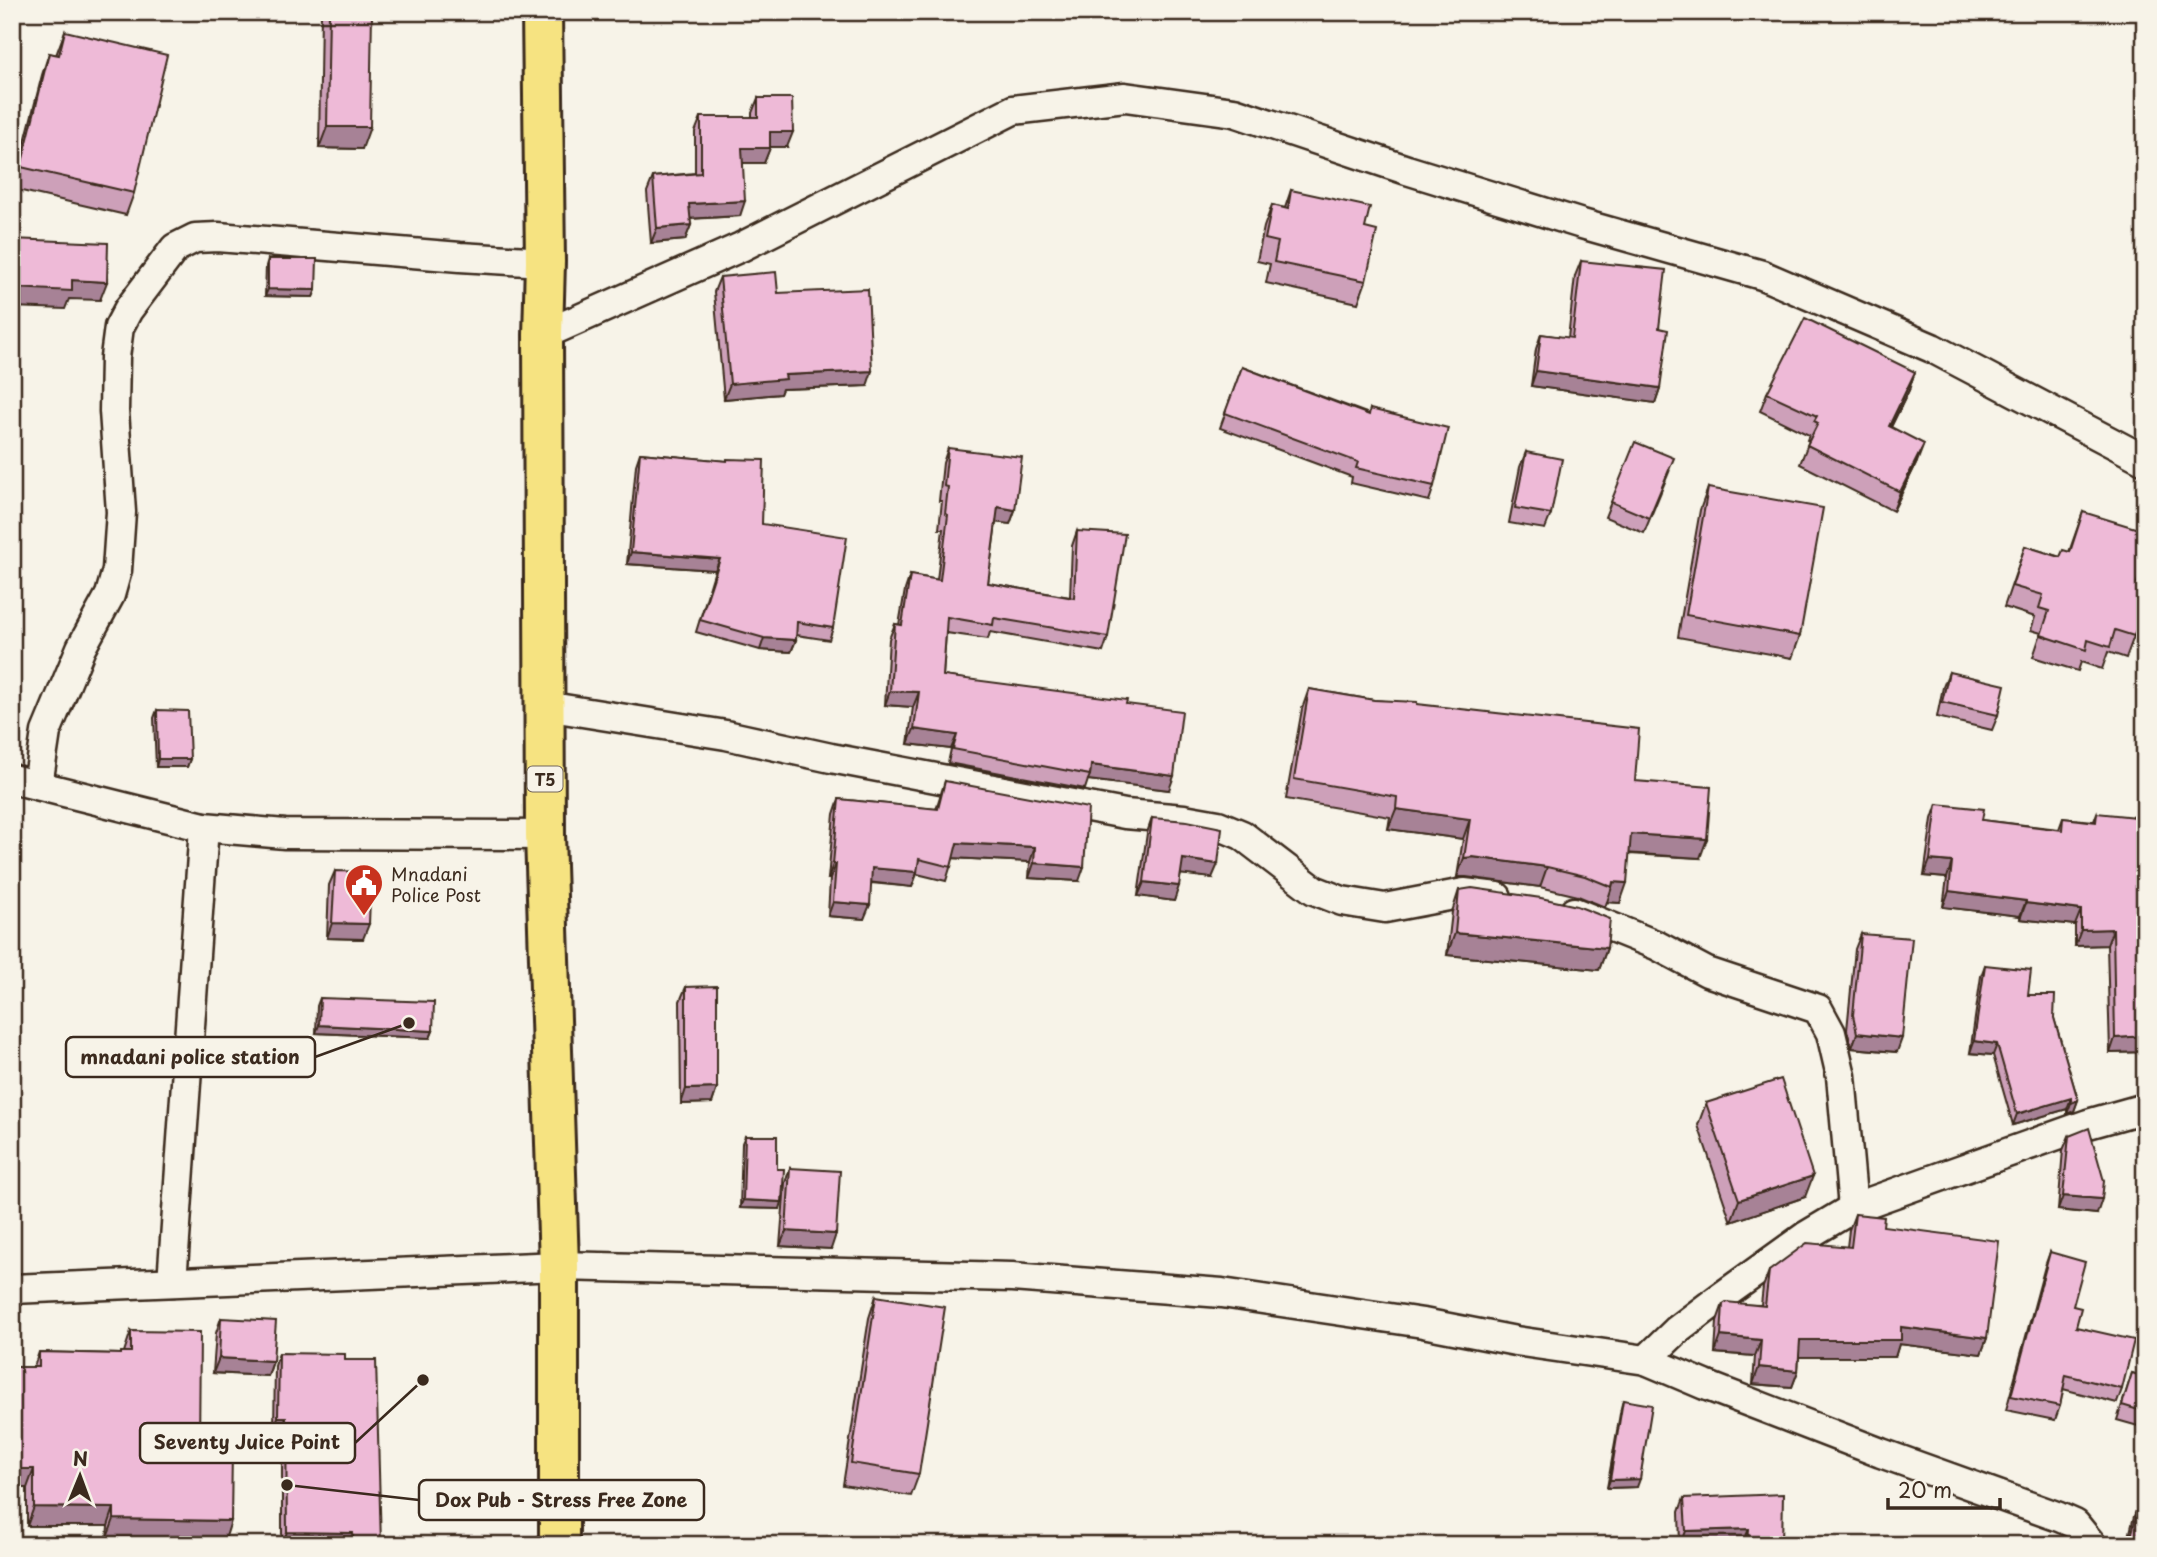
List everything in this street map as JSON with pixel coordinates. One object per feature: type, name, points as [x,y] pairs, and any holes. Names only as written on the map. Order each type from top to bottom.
[{"type":"highway","name":"T5","points":[[542,12],[545,835],[559,1266],[559,1545]]},
{"type":"street","points":[[543,335],[741,247],[1013,110],[1125,97],[1234,112],[1582,225],[1762,275],[1932,348],[2145,460]]},
{"type":"street","points":[[545,262],[218,237],[195,238],[175,248],[140,292],[119,327],[115,356],[114,411],[121,512],[117,570],[110,595],[80,648],[25,782],[204,827],[285,834],[545,835]]},
{"type":"street","points":[[545,706],[726,735],[857,763],[1113,811],[1218,825],[1242,835],[1314,890],[1342,901],[1385,908],[1464,893],[1574,912],[1656,945],[1707,972],[1818,1009],[1831,1033],[1841,1076],[1853,1208]]},
{"type":"street","points":[[172,1282],[204,827]]},
{"type":"street","points":[[1646,1360],[1676,1331],[1721,1297],[1806,1237],[1853,1208],[2088,1124],[2145,1108]]},
{"type":"street","points":[[12,1289],[559,1266],[1012,1277],[1222,1293],[1646,1360],[1893,1457],[2059,1517],[2075,1524],[2092,1545]]},
{"type":"building","points":[[329,12],[372,12],[370,127],[327,127]]},
{"type":"building","points":[[65,31],[167,55],[134,193],[21,167],[49,53],[59,55]]},
{"type":"building","points":[[758,98],[792,98],[793,132],[770,132],[770,148],[742,148],[745,201],[689,204],[691,225],[657,228],[653,177],[701,173],[701,117],[758,117]]},
{"type":"building","points":[[1291,190],[1370,207],[1365,228],[1377,231],[1366,281],[1274,262],[1278,242],[1265,239],[1272,205],[1288,209]]},
{"type":"building","points":[[12,239],[108,243],[107,282],[72,280],[72,291],[14,288],[15,318],[12,318]]},
{"type":"building","points":[[268,259],[317,259],[316,290],[268,289]]},
{"type":"building","points":[[1581,261],[1666,270],[1659,328],[1668,330],[1660,388],[1536,371],[1541,334],[1572,338]]},
{"type":"building","points":[[776,272],[778,293],[868,289],[872,371],[785,375],[786,379],[730,384],[720,277]]},
{"type":"building","points":[[1805,318],[1915,372],[1889,426],[1924,444],[1900,492],[1807,445],[1818,423],[1814,421],[1817,416],[1767,393]]},
{"type":"building","points":[[1242,367],[1369,415],[1370,409],[1448,428],[1434,486],[1356,468],[1358,462],[1225,413]]},
{"type":"building","points":[[1635,442],[1674,458],[1649,518],[1611,502]]},
{"type":"building","points":[[948,448],[1022,457],[1015,510],[998,507],[988,583],[1074,598],[1077,531],[1125,534],[1108,637],[994,618],[993,625],[947,617],[943,676],[1127,700],[1126,704],[1182,711],[1174,776],[1091,765],[1090,775],[953,749],[957,735],[914,729],[919,692],[890,691],[895,624],[902,625],[910,575],[940,580],[948,515],[945,514],[948,487],[944,486]]},
{"type":"building","points":[[1526,452],[1562,459],[1551,514],[1515,508]]},
{"type":"building","points":[[640,453],[727,461],[764,460],[762,524],[847,537],[833,628],[797,622],[796,640],[764,638],[700,620],[720,559],[631,552]]},
{"type":"building","points":[[1708,488],[1823,508],[1800,636],[1686,615]]},
{"type":"building","points":[[2083,512],[2145,531],[2145,559],[2137,583],[2145,586],[2145,602],[2134,636],[2115,630],[2110,647],[2088,640],[2086,650],[2041,635],[2049,611],[2039,608],[2043,595],[2012,586],[2025,546],[2060,557],[2063,550],[2070,552]]},
{"type":"building","points":[[1949,672],[2005,685],[1998,715],[1942,702]]},
{"type":"building","points":[[1309,689],[1374,700],[1417,702],[1639,729],[1635,781],[1711,787],[1707,839],[1631,834],[1627,883],[1613,882],[1612,887],[1585,876],[1547,867],[1464,858],[1470,819],[1396,809],[1397,797],[1294,779]]},
{"type":"building","points":[[157,710],[188,711],[190,759],[158,759]]},
{"type":"building","points":[[945,781],[1088,808],[1084,867],[1034,863],[1035,847],[957,843],[951,867],[919,859],[917,872],[872,868],[870,905],[833,902],[836,864],[833,864],[839,799],[938,809]]},
{"type":"building","points":[[1937,804],[1984,809],[1982,820],[2062,830],[2063,818],[2096,822],[2097,813],[2145,818],[2145,1036],[2115,1038],[2113,929],[2081,930],[2081,910],[1949,891],[1952,862],[1930,860]]},
{"type":"building","points":[[1152,818],[1222,828],[1218,864],[1183,859],[1179,886],[1144,882]]},
{"type":"building","points":[[335,871],[371,872],[369,924],[332,923]]},
{"type":"building","points":[[1472,888],[1577,906],[1610,919],[1607,948],[1455,933],[1459,890]]},
{"type":"building","points":[[1861,934],[1912,938],[1902,1038],[1857,1033],[1853,1015]]},
{"type":"building","points":[[1985,965],[2031,970],[2028,995],[2055,995],[2054,1018],[2078,1100],[2071,1103],[2071,1098],[2017,1114],[1997,1044],[1974,1041]]},
{"type":"building","points":[[717,986],[717,1088],[686,1089],[686,987]]},
{"type":"building","points":[[320,998],[434,1002],[433,1031],[319,1025]]},
{"type":"building","points":[[1781,1079],[1813,1176],[1739,1200],[1706,1103]]},
{"type":"building","points":[[2089,1128],[2104,1181],[2102,1199],[2063,1196],[2069,1136]]},
{"type":"building","points":[[745,1136],[777,1136],[777,1169],[784,1169],[782,1202],[743,1200]]},
{"type":"building","points":[[790,1168],[840,1171],[836,1234],[786,1231]]},
{"type":"building","points":[[1855,1214],[1884,1217],[1883,1226],[1999,1241],[1987,1338],[1901,1327],[1901,1340],[1800,1340],[1798,1371],[1759,1367],[1761,1340],[1721,1336],[1723,1304],[1726,1302],[1765,1306],[1769,1271],[1807,1243],[1851,1247]]},
{"type":"building","points":[[2050,1252],[2085,1262],[2073,1306],[2081,1308],[2076,1327],[2134,1340],[2122,1389],[2066,1375],[2060,1406],[2011,1396]]},
{"type":"building","points":[[876,1296],[945,1307],[919,1474],[851,1463]]},
{"type":"building","points":[[221,1318],[276,1321],[273,1361],[219,1358]]},
{"type":"building","points":[[131,1331],[200,1332],[199,1450],[232,1450],[231,1521],[114,1519],[114,1508],[34,1507],[34,1469],[12,1469],[12,1367],[39,1367],[39,1352],[131,1352]]},
{"type":"building","points":[[279,1353],[345,1354],[345,1360],[376,1360],[381,1545],[353,1545],[353,1533],[287,1532],[286,1417],[278,1417]]},
{"type":"building","points":[[2132,1373],[2145,1377],[2145,1412],[2122,1405]]},
{"type":"building","points":[[1623,1400],[1652,1405],[1640,1479],[1610,1480]]},
{"type":"building","points":[[1783,1494],[1782,1545],[1748,1545],[1749,1529],[1686,1531],[1684,1498]]},
{"type":"building","points":[[2140,1501],[2145,1502],[2145,1545],[2129,1545]]},
{"type":"place","name":"Mnadani Police Post","points":[[364,917]]},
{"type":"place","name":"mnadani police station","points":[[409,1023]]},
{"type":"place","name":"Seventy Juice Point","points":[[423,1380]]},
{"type":"place","name":"Dox Pub - Stress Free Zone","points":[[287,1485]]}]
